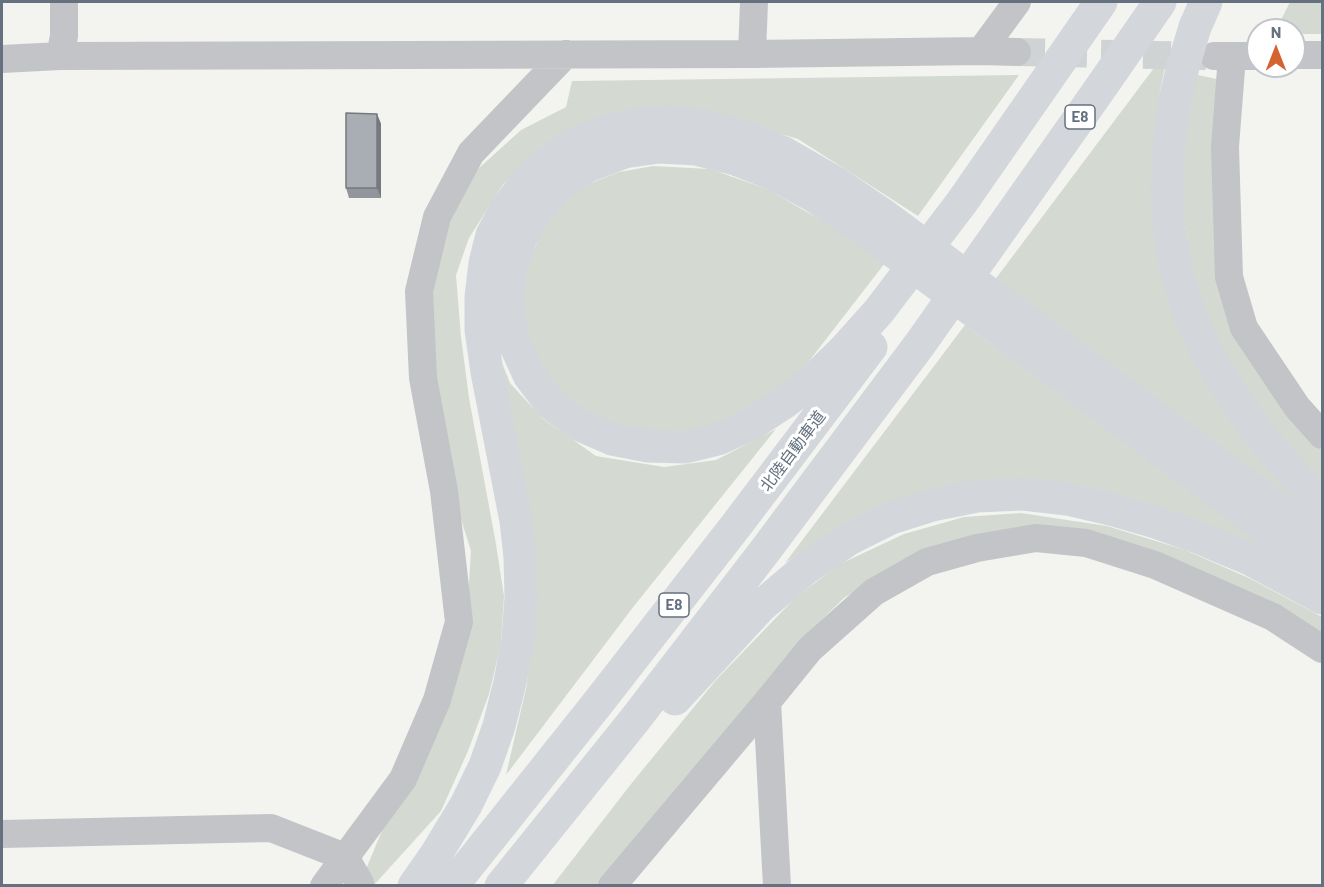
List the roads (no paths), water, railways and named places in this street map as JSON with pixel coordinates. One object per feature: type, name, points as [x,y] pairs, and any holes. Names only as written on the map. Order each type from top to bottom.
[{"type":"highway","points":[[1101,2],[965,205],[885,316],[844,350],[812,381],[753,423],[718,439],[685,447],[648,446],[612,439],[580,425],[550,403],[529,375],[514,342],[508,307],[510,270],[521,238],[538,208],[562,182],[588,166],[624,152],[659,147],[696,149],[735,159],[773,174],[804,190],[866,231],[1323,571]]},
{"type":"highway","name":"E8","points":[[965,205],[1113,2]]},
{"type":"highway","name":"E8","points":[[501,885],[633,722],[920,344],[1160,2]]},
{"type":"highway","points":[[1206,2],[1195,27],[1183,67],[1175,100],[1169,143],[1167,190],[1169,229],[1176,269],[1190,313],[1208,356],[1260,435],[1323,505]]},
{"type":"highway","points":[[414,885],[435,856],[484,766],[510,682],[518,639],[521,597],[519,548],[481,330],[481,297],[485,262],[492,235],[506,210],[526,183],[546,163],[571,145],[604,132],[635,124],[669,122],[705,126],[743,136],[784,153],[836,183],[886,217],[1323,541]]},
{"type":"highway","name":"北陸自動車道","points":[[452,885],[717,551],[885,316]]},
{"type":"highway","points":[[514,885],[643,734],[760,607],[823,556],[849,539],[891,518],[932,505],[977,496],[1023,494],[1067,499],[1155,522],[1200,538],[1250,559],[1323,598]]},
{"type":"street","points":[[60,56],[64,36],[64,2]]},
{"type":"street","points":[[752,54],[754,2]]},
{"type":"street","points":[[981,51],[1017,2]]},
{"type":"street","points":[[2,59],[60,56],[1017,52]]},
{"type":"street","points":[[324,885],[403,779],[437,700],[459,622],[444,491],[423,378],[419,291],[437,217],[471,153],[566,54]]},
{"type":"street","points":[[1306,55],[1323,55]]},
{"type":"street","points":[[1234,56],[1225,147],[1229,277],[1244,327],[1297,407],[1323,435]]},
{"type":"street","points":[[612,885],[810,649],[873,592],[927,562],[977,548],[1036,538],[1086,543],[1155,565],[1273,617],[1323,649]]},
{"type":"street","points":[[767,702],[777,885]]},
{"type":"street","points":[[2,834],[271,828],[345,857],[360,883]]},
{"type":"tunnel","points":[[1017,52],[1206,56]]}]
